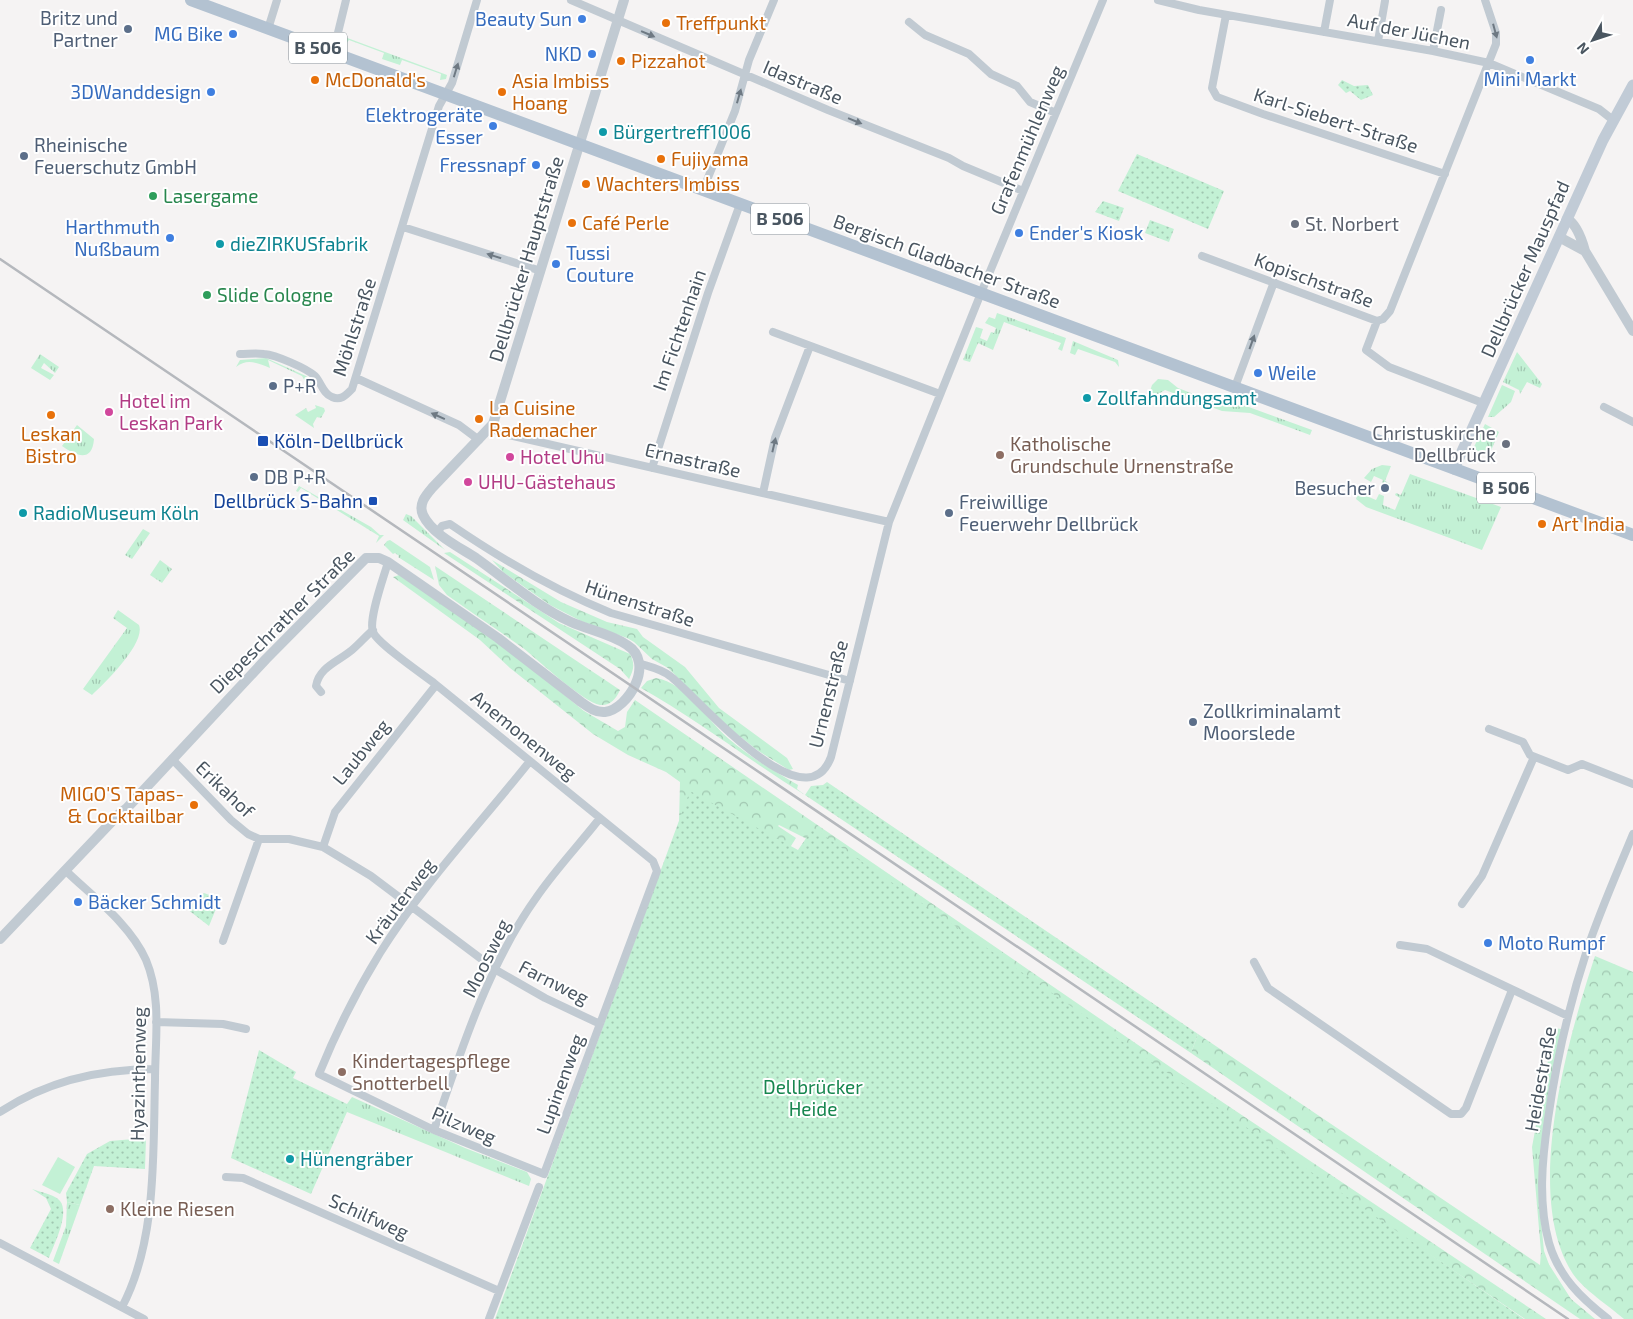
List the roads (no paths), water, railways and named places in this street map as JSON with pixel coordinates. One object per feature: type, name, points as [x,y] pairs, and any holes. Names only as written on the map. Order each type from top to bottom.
[{"type":"main road","name":"Bergisch Gladbacher Straße","points":[[199,1],[333,53],[1633,535]]},
{"type":"main road","name":"Dellbrücker Mauspfad","points":[[1454,469],[1482,403],[1613,120],[1633,85]]},
{"type":"street","points":[[268,28],[277,0]]},
{"type":"street","points":[[333,53],[346,0]]},
{"type":"street","name":"Möhlstraße","points":[[240,354],[271,355],[310,373],[333,398],[339,399],[346,395],[356,378],[439,106],[452,83],[477,0]]},
{"type":"street","name":"Idastraße","points":[[571,0],[868,127],[883,130],[1023,191]]},
{"type":"street","name":"Dellbrücker Hauptstraße","points":[[438,531],[425,517],[422,505],[428,492],[491,427],[624,0]]},
{"type":"street","points":[[703,190],[735,112],[745,75],[774,0]]},
{"type":"street","name":"Grafenmühlenweg","points":[[981,293],[1103,0]]},
{"type":"street","name":"Auf der Jüchen","points":[[1158,0],[1226,15],[1434,51],[1490,63],[1599,109],[1613,120]]},
{"type":"street","points":[[1324,32],[1330,0]]},
{"type":"street","points":[[1377,321],[1383,319],[1390,311],[1490,63],[1497,39],[1484,0]]},
{"type":"street","points":[[1378,41],[1385,1]]},
{"type":"street","points":[[1434,51],[1441,10]]},
{"type":"street","name":"Karl-Siebert-Straße","points":[[1226,15],[1212,88],[1217,96],[1445,174]]},
{"type":"street","points":[[909,22],[925,35],[969,54],[990,74],[1017,86],[1030,102],[1056,113]]},
{"type":"street","name":"Im Fichtenhain","points":[[652,468],[708,292],[740,204]]},
{"type":"street","points":[[1567,220],[1572,222],[1585,251],[1633,329]]},
{"type":"street","points":[[403,228],[541,271]]},
{"type":"street","points":[[1559,237],[1585,251]]},
{"type":"street","name":"Kopischstraße","points":[[1202,256],[1377,321],[1366,350],[1383,364],[1482,403]]},
{"type":"street","points":[[1235,387],[1274,282]]},
{"type":"street","name":"Urnenstraße","points":[[641,664],[669,675],[742,744],[775,767],[801,778],[819,773],[828,764],[889,522],[981,293]]},
{"type":"street","points":[[773,332],[940,394]]},
{"type":"street","points":[[763,493],[775,438],[810,346]]},
{"type":"street","points":[[356,378],[459,425],[479,440]]},
{"type":"street","points":[[1604,407],[1633,422]]},
{"type":"street","name":"Ernastraße","points":[[491,427],[500,432],[889,522]]},
{"type":"street","name":"Hünenstraße","points":[[438,531],[442,526],[450,524],[493,554],[575,599],[611,613],[850,680]]},
{"type":"street","points":[[438,531],[457,547],[551,612],[628,645],[635,651],[641,664]]},
{"type":"street","name":"Diepeschrather Straße","points":[[0,939],[360,562],[371,557],[388,562],[498,638],[594,710],[603,712],[612,710],[621,704],[635,683],[641,664]]},
{"type":"street","points":[[321,692],[316,686],[317,678],[335,660],[350,651],[372,630],[388,562]]},
{"type":"street","name":"Anemonenweg","points":[[372,630],[377,638],[600,818],[656,866]]},
{"type":"street","name":"Laubweg","points":[[324,847],[335,812],[436,685]]},
{"type":"street","points":[[1489,729],[1523,742],[1530,755],[1568,770],[1582,764],[1633,784]]},
{"type":"street","points":[[1462,904],[1482,876],[1534,757]]},
{"type":"street","name":"Erikahof","points":[[172,759],[231,820],[248,834],[259,839],[289,839],[324,847]]},
{"type":"street","name":"Kräuterweg","points":[[319,1074],[355,996],[381,952],[411,908],[530,761]]},
{"type":"street","name":"Moosweg","points":[[434,1130],[460,1054],[496,970],[535,898],[600,818]]},
{"type":"street","name":"Heidestraße","points":[[1608,1319],[1582,1297],[1566,1280],[1550,1244],[1544,1215],[1542,1184],[1544,1149],[1568,1016],[1589,943],[1633,834]]},
{"type":"street","name":"Erikahof","points":[[223,942],[259,839]]},
{"type":"street","name":"Farnweg","points":[[324,847],[371,876],[411,908],[496,970],[545,998],[600,1024]]},
{"type":"street","name":"Lupinenweg","points":[[544,1174],[657,871],[656,866]]},
{"type":"street","name":"Hyazinthenweg","points":[[65,870],[125,929],[141,950],[153,984],[156,1022],[149,1211],[135,1272],[122,1307]]},
{"type":"street","points":[[1400,945],[1427,950],[1568,1016]]},
{"type":"street","points":[[1254,962],[1268,988],[1451,1114],[1461,1114],[1466,1108],[1512,990]]},
{"type":"street","points":[[156,1022],[223,1024],[246,1029]]},
{"type":"street","points":[[0,1112],[28,1095],[77,1077],[108,1071],[155,1069]]},
{"type":"street","name":"Pilzweg","points":[[319,1074],[434,1130],[544,1174]]},
{"type":"street","name":"Schilfweg","points":[[226,1177],[243,1178],[499,1290]]},
{"type":"street","points":[[489,1319],[539,1187]]},
{"type":"street","points":[[0,1243],[144,1319]]},
{"type":"railway","points":[[0,259],[1568,1319]]},
{"type":"place","name":"Beauty Sun","points":[[582,19]]},
{"type":"place","name":"Treffpunkt","points":[[666,23]]},
{"type":"place","name":"Britz und Partner","points":[[128,29]]},
{"type":"place","name":"MG Bike","points":[[233,34]]},
{"type":"place","name":"NKD","points":[[592,54]]},
{"type":"place","name":"Mini Markt","points":[[1530,60]]},
{"type":"place","name":"Pizzahot","points":[[621,61]]},
{"type":"place","name":"McDonald's","points":[[315,80]]},
{"type":"place","name":"3DWanddesign","points":[[211,92]]},
{"type":"place","name":"Asia Imbiss Hoang","points":[[502,92]]},
{"type":"place","name":"Elektrogeräte Esser","points":[[493,126]]},
{"type":"place","name":"Bürgertreff1006","points":[[603,132]]},
{"type":"place","name":"Rheinische Feuerschutz GmbH","points":[[24,156]]},
{"type":"place","name":"Fujiyama","points":[[661,159]]},
{"type":"place","name":"Fressnapf","points":[[536,165]]},
{"type":"place","name":"Wachters Imbiss","points":[[586,184]]},
{"type":"place","name":"Lasergame","points":[[153,196]]},
{"type":"place","name":"Café Perle","points":[[572,223]]},
{"type":"place","name":"St. Norbert","points":[[1295,224]]},
{"type":"place","name":"Ender's Kiosk","points":[[1019,233]]},
{"type":"place","name":"Harthmuth Nußbaum","points":[[170,238]]},
{"type":"place","name":"dieZIRKUSfabrik","points":[[220,244]]},
{"type":"place","name":"Tussi Couture","points":[[556,264]]},
{"type":"place","name":"Slide Cologne","points":[[207,295]]},
{"type":"place","name":"Weile","points":[[1258,373]]},
{"type":"place","name":"P+R","points":[[273,386]]},
{"type":"place","name":"Zollfahndungsamt","points":[[1087,398]]},
{"type":"place","name":"Hotel im Leskan Park","points":[[109,412]]},
{"type":"place","name":"Leskan Bistro","points":[[51,415]]},
{"type":"place","name":"La Cuisine Rademacher","points":[[479,419]]},
{"type":"place","name":"Köln-Dellbrück","points":[[263,441]]},
{"type":"place","name":"Christuskirche Dellbrück","points":[[1506,444]]},
{"type":"place","name":"Katholische Grundschule Urnenstraße","points":[[1000,455]]},
{"type":"place","name":"Hotel Uhu","points":[[510,457]]},
{"type":"place","name":"DB P+R","points":[[254,477]]},
{"type":"place","name":"UHU-Gästehaus","points":[[468,482]]},
{"type":"place","name":"Besucher","points":[[1385,488]]},
{"type":"place","name":"Dellbrück S-Bahn","points":[[373,501]]},
{"type":"place","name":"RadioMuseum Köln","points":[[23,513]]},
{"type":"place","name":"Freiwillige Feuerwehr Dellbrück","points":[[949,513]]},
{"type":"place","name":"Art India","points":[[1542,524]]},
{"type":"place","name":"Zollkriminalamt Moorslede","points":[[1193,722]]},
{"type":"place","name":"MIGO'S Tapas- & Cocktailbar","points":[[194,805]]},
{"type":"place","name":"Bäcker Schmidt","points":[[78,902]]},
{"type":"place","name":"Moto Rumpf","points":[[1488,943]]},
{"type":"place","name":"Kindertagespflege Snotterbell","points":[[342,1072]]},
{"type":"place","name":"Hünengräber","points":[[290,1159]]},
{"type":"place","name":"Kleine Riesen","points":[[110,1209]]},
{"type":"park label","name":"Dellbrücker Heide","points":[[813,1098]]}]
